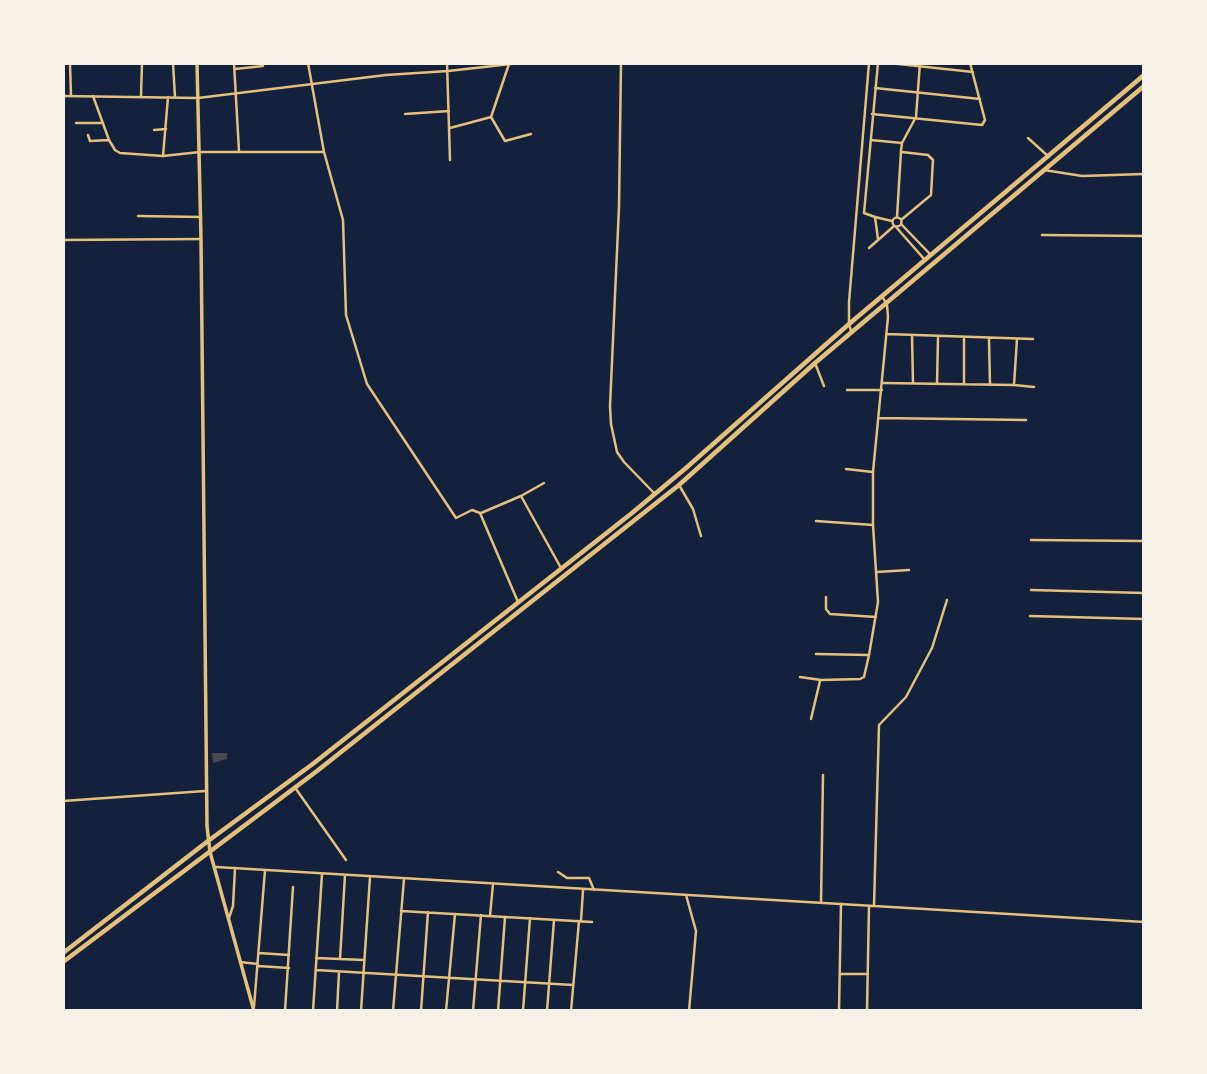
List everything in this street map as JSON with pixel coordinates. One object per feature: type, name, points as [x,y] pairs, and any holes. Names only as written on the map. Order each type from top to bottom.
[{"type":"main road","points":[[63,953],[314,763],[632,513],[849,324],[1144,75]]},
{"type":"main road","points":[[63,962],[295,788],[619,533],[1144,86]]},
{"type":"main road","points":[[1088,122],[1094,129]]},
{"type":"main road","points":[[347,737],[352,744]]},
{"type":"street","points":[[69,63],[71,96]]},
{"type":"street","points":[[141,96],[142,63]]},
{"type":"street","points":[[173,63],[175,97]]},
{"type":"street","points":[[197,63],[201,217],[205,791],[208,841],[254,1011]]},
{"type":"street","points":[[234,63],[239,152]]},
{"type":"street","points":[[308,63],[324,152],[343,219],[346,315],[367,384],[456,518],[472,510],[480,513],[544,483]]},
{"type":"street","points":[[447,63],[450,160]]},
{"type":"street","points":[[509,63],[491,117],[505,141],[531,134]]},
{"type":"street","points":[[63,96],[198,98],[386,75],[520,63]]},
{"type":"street","points":[[621,63],[611,424],[617,452],[654,494]]},
{"type":"street","points":[[852,333],[849,324],[869,63]]},
{"type":"street","points":[[878,63],[864,213],[892,221],[900,220]]},
{"type":"street","points":[[889,63],[973,72]]},
{"type":"street","points":[[873,114],[982,125],[985,120],[970,63]]},
{"type":"street","points":[[920,65],[916,117],[902,143],[900,220],[931,255]]},
{"type":"street","points":[[235,69],[263,66]]},
{"type":"street","points":[[875,88],[980,100]]},
{"type":"street","points":[[93,96],[109,140],[120,153],[163,156],[200,152],[324,152]]},
{"type":"street","points":[[163,156],[168,97]]},
{"type":"street","points":[[405,114],[449,111]]},
{"type":"street","points":[[450,128],[491,117]]},
{"type":"street","points":[[76,123],[103,123]]},
{"type":"street","points":[[154,130],[166,129]]},
{"type":"street","points":[[88,135],[90,141],[109,140]]},
{"type":"street","points":[[1028,138],[1047,159]]},
{"type":"street","points":[[870,140],[902,143]]},
{"type":"street","points":[[869,248],[931,195],[933,160],[928,155],[901,151]]},
{"type":"street","points":[[1048,167],[1082,176],[1144,174]]},
{"type":"street","points":[[138,216],[201,217]]},
{"type":"street","points":[[875,217],[878,239]]},
{"type":"street","points":[[892,221],[925,260]]},
{"type":"street","points":[[1042,235],[1144,236]]},
{"type":"street","points":[[63,240],[201,239]]},
{"type":"street","points":[[800,677],[821,680],[862,678],[869,655],[876,617],[877,572],[873,525],[873,472],[887,334],[887,305],[882,296]]},
{"type":"street","points":[[887,334],[1033,339]]},
{"type":"street","points":[[912,336],[913,383]]},
{"type":"street","points":[[937,384],[938,336]]},
{"type":"street","points":[[964,337],[964,384]]},
{"type":"street","points":[[989,338],[989,385]]},
{"type":"street","points":[[1014,386],[1017,339]]},
{"type":"street","points":[[816,363],[824,386]]},
{"type":"street","points":[[883,383],[1034,387]]},
{"type":"street","points":[[847,390],[882,390]]},
{"type":"street","points":[[879,418],[1026,420]]},
{"type":"street","points":[[846,469],[873,472]]},
{"type":"street","points":[[678,485],[693,509],[701,536]]},
{"type":"street","points":[[521,496],[561,568]]},
{"type":"street","points":[[480,513],[518,602]]},
{"type":"street","points":[[816,521],[873,525]]},
{"type":"street","points":[[1031,540],[1144,541]]},
{"type":"street","points":[[877,572],[909,570]]},
{"type":"street","points":[[1031,590],[1144,593]]},
{"type":"street","points":[[826,597],[825,609],[830,614],[876,617]]},
{"type":"street","points":[[874,906],[879,725],[906,697],[932,648],[947,600]]},
{"type":"street","points":[[1030,616],[1144,619]]},
{"type":"street","points":[[816,654],[869,655]]},
{"type":"street","points":[[811,719],[821,680]]},
{"type":"street","points":[[821,903],[823,775]]},
{"type":"street","points":[[295,788],[346,860]]},
{"type":"street","points":[[63,801],[205,791]]},
{"type":"street","points":[[216,867],[1144,922]]},
{"type":"street","points":[[229,918],[233,906],[235,868]]},
{"type":"street","points":[[254,1011],[265,870]]},
{"type":"street","points":[[558,872],[567,878],[589,878],[594,890]]},
{"type":"street","points":[[313,1011],[322,874]]},
{"type":"street","points":[[340,959],[345,875]]},
{"type":"street","points":[[361,1011],[370,877]]},
{"type":"street","points":[[393,1011],[404,879]]},
{"type":"street","points":[[490,916],[492,884]]},
{"type":"street","points":[[285,1011],[293,887]]},
{"type":"street","points":[[571,1011],[583,890]]},
{"type":"street","points":[[686,895],[696,927],[689,1011]]},
{"type":"street","points":[[839,1011],[841,904]]},
{"type":"street","points":[[867,1011],[869,906]]},
{"type":"street","points":[[401,911],[592,922]]},
{"type":"street","points":[[421,1011],[428,912]]},
{"type":"street","points":[[446,1011],[455,914]]},
{"type":"street","points":[[473,1011],[481,915]]},
{"type":"street","points":[[498,1011],[505,917]]},
{"type":"street","points":[[523,1011],[530,918]]},
{"type":"street","points":[[547,1011],[554,920]]},
{"type":"street","points":[[259,953],[289,955]]},
{"type":"street","points":[[316,958],[364,960]]},
{"type":"street","points":[[240,962],[289,968]]},
{"type":"street","points":[[316,970],[573,985]]},
{"type":"street","points":[[337,1011],[340,971]]},
{"type":"street","points":[[840,974],[867,974]]},
{"type":"building","points":[[212,753],[227,753],[227,759],[213,763]]}]
